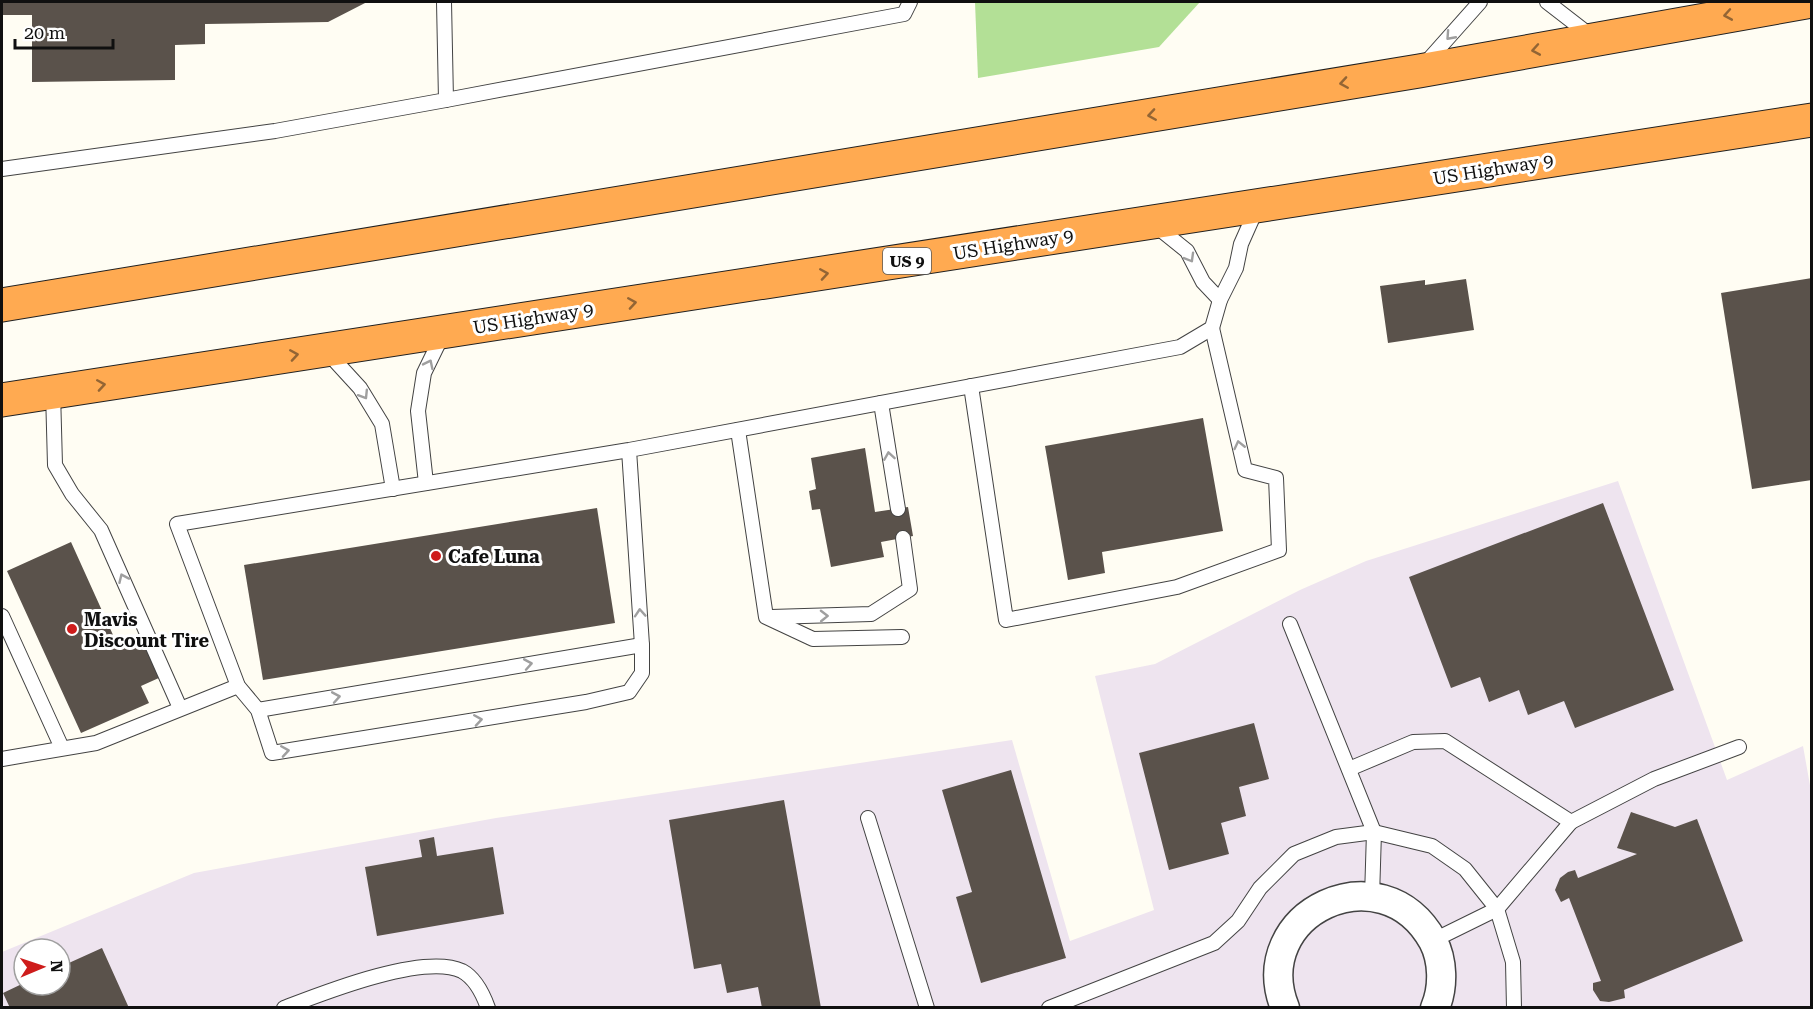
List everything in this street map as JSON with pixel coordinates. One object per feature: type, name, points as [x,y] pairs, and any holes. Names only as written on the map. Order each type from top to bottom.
[{"type":"highway","points":[[2,305],[1419,70],[1806,2]]},
{"type":"highway","name":"US Highway 9","points":[[2,400],[1812,120]]},
{"type":"highway","points":[[2,283],[119,286]]},
{"type":"street","points":[[1282,1006],[1280,971],[1282,954],[1293,931],[1310,912],[1332,900],[1358,895],[1383,898],[1406,909],[1425,926],[1437,949],[1442,974],[1439,999],[1435,1008]]},
{"type":"lane","points":[[444,2],[446,100]]},
{"type":"lane","points":[[2,170],[274,131],[446,100],[904,14],[910,2]]},
{"type":"lane","points":[[1419,70],[1480,2]]},
{"type":"lane","points":[[1547,2],[1595,39]]},
{"type":"lane","points":[[971,386],[1006,620],[1177,587],[1280,550],[1276,478],[1245,470],[1212,328],[1220,300],[1236,267],[1241,244],[1258,206]]},
{"type":"lane","points":[[1153,223],[1187,251],[1203,282],[1220,300]]},
{"type":"lane","points":[[629,450],[642,673],[629,692],[586,702],[272,753],[258,710],[238,686],[177,524],[629,450],[1180,347],[1212,328]]},
{"type":"lane","points":[[426,483],[418,411],[424,373],[444,332]]},
{"type":"lane","points":[[326,351],[360,388],[382,424],[393,489]]},
{"type":"lane","points":[[53,393],[55,465],[72,494],[101,530],[180,708]]},
{"type":"lane","points":[[881,403],[898,509]]},
{"type":"lane","points":[[738,430],[766,617]]},
{"type":"lane","points":[[766,617],[872,614],[910,588],[903,538]]},
{"type":"lane","points":[[2,616],[62,748]]},
{"type":"lane","points":[[766,617],[813,639],[902,637]]},
{"type":"lane","points":[[1290,624],[1374,832],[1372,897]]},
{"type":"lane","points":[[258,710],[642,645]]},
{"type":"lane","points":[[2,759],[96,743],[238,686]]},
{"type":"lane","points":[[1349,769],[1413,742],[1445,741],[1571,822]]},
{"type":"lane","points":[[1432,941],[1497,909],[1571,822],[1654,778],[1738,747]]},
{"type":"lane","points":[[868,818],[927,1008]]},
{"type":"lane","points":[[1049,1008],[1214,943],[1238,921],[1260,888],[1294,854],[1336,837],[1374,832],[1432,846],[1465,869],[1497,909],[1513,962],[1514,1008]]},
{"type":"lane","points":[[284,1008],[338,987],[399,970],[433,967],[462,971],[482,990],[488,1008]]},
{"type":"shaded area","points":[[1618,481],[1727,780],[1803,746],[1811,791],[1811,1007],[2,1008],[2,952],[12,948],[12,997],[72,997],[72,937],[38,937],[194,873],[496,818],[1012,740],[1070,941],[1154,910],[1095,676],[1155,664],[1300,590],[1366,561]]},
{"type":"green space","points":[[975,2],[1200,2],[1159,47],[978,78]]},
{"type":"building","points":[[2,2],[367,2],[328,22],[205,24],[205,44],[175,45],[175,80],[32,82],[32,15],[2,15]]},
{"type":"building","points":[[1812,278],[1812,480],[1752,489],[1721,293]]},
{"type":"building","points":[[1466,279],[1474,330],[1388,343],[1380,286],[1425,280],[1425,285]]},
{"type":"building","points":[[1203,418],[1223,531],[1102,552],[1105,573],[1068,580],[1045,446]]},
{"type":"building","points":[[865,448],[875,512],[908,507],[913,536],[881,542],[884,557],[831,567],[820,509],[812,510],[809,491],[816,489],[811,458]]},
{"type":"building","points":[[1603,503],[1674,690],[1575,728],[1564,701],[1528,715],[1519,690],[1489,702],[1480,677],[1451,688],[1409,577]]},
{"type":"building","points":[[597,508],[615,623],[263,680],[244,565]]},
{"type":"building","points":[[71,542],[118,646],[141,635],[161,677],[141,686],[149,703],[81,733],[7,571]]},
{"type":"building","points":[[1254,723],[1269,779],[1239,787],[1246,816],[1221,823],[1229,854],[1169,870],[1139,753]]},
{"type":"building","points":[[1011,770],[1066,958],[981,983],[956,897],[972,892],[942,790]]},
{"type":"building","points":[[784,800],[821,1008],[762,1008],[758,987],[727,993],[721,964],[694,969],[669,820]]},
{"type":"building","points":[[1631,812],[1675,827],[1697,819],[1743,941],[1624,990],[1625,998],[1609,1002],[1600,1001],[1593,990],[1593,983],[1601,981],[1569,898],[1561,902],[1555,890],[1560,878],[1568,872],[1575,870],[1578,878],[1637,854],[1617,848]]},
{"type":"building","points":[[434,837],[437,856],[493,847],[504,914],[377,936],[365,867],[422,857],[419,840]]},
{"type":"building","points":[[102,948],[129,1008],[10,1008],[3,993],[12,989],[12,997],[72,997],[72,962]]},
{"type":"place","name":"Cafe Luna","points":[[436,556]]},
{"type":"place","name":"Mavis Discount Tire","points":[[72,629]]}]
